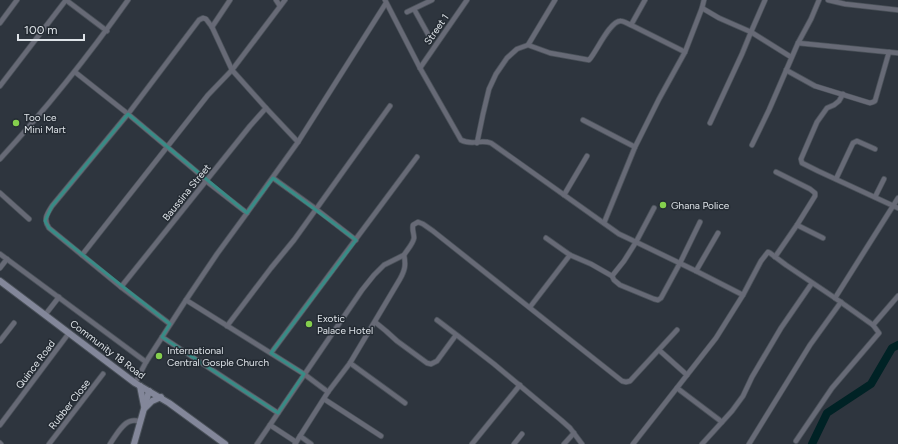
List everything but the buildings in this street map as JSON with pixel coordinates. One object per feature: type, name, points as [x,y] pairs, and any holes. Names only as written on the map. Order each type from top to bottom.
[{"type":"main road","name":"Community 18 Road","points":[[0,281],[137,384],[161,397],[225,444]]},
{"type":"main road","points":[[137,384],[145,408]]},
{"type":"main road","points":[[134,444],[150,391]]},
{"type":"main road","points":[[145,408],[161,397]]},
{"type":"street","points":[[0,23],[17,0]]},
{"type":"street","points":[[0,86],[66,0],[107,30]]},
{"type":"street","points":[[0,159],[75,72],[128,0]]},
{"type":"street","points":[[212,27],[230,0]]},
{"type":"street","points":[[276,0],[280,6]]},
{"type":"street","points":[[82,255],[208,95],[232,70],[285,0]]},
{"type":"street","points":[[407,12],[432,0]]},
{"type":"street","name":"Street 1","points":[[420,68],[467,0]]},
{"type":"street","points":[[477,143],[484,108],[496,74],[506,58],[517,48],[528,44],[555,0]]},
{"type":"street","points":[[630,24],[645,0]]},
{"type":"street","points":[[604,223],[635,147],[658,99],[685,52],[704,0]]},
{"type":"street","points":[[710,124],[765,0]]},
{"type":"street","points":[[752,145],[769,110],[791,57],[819,0]]},
{"type":"street","points":[[828,0],[845,4],[898,10]]},
{"type":"street","points":[[385,1],[420,68],[461,140],[472,144],[487,142],[491,143],[612,229],[743,295]]},
{"type":"street","points":[[137,384],[146,362],[170,324],[217,254],[298,142],[385,1]]},
{"type":"street","points":[[702,8],[751,32],[791,57]]},
{"type":"street","points":[[414,9],[428,36]]},
{"type":"street","points":[[170,324],[121,287],[49,228],[45,221],[52,206],[128,114],[199,20],[204,18],[212,27],[232,70],[298,142]]},
{"type":"street","points":[[528,44],[550,53],[589,60],[609,30],[617,22],[621,21],[630,24],[685,52]]},
{"type":"street","points":[[798,43],[898,53]]},
{"type":"street","points":[[786,70],[815,86],[870,103],[875,101],[889,52]]},
{"type":"street","points":[[75,72],[128,114],[206,181],[247,213]]},
{"type":"street","points":[[842,94],[839,101],[827,108],[818,122],[801,159],[802,163],[896,207]]},
{"type":"street","points":[[227,326],[294,240],[390,106]]},
{"type":"street","name":"Baussina Street","points":[[121,287],[266,108]]},
{"type":"street","points":[[583,120],[635,147]]},
{"type":"street","points":[[836,179],[853,142],[857,141],[876,149]]},
{"type":"street","points":[[564,195],[588,156]]},
{"type":"street","points":[[271,353],[417,157]]},
{"type":"street","points":[[775,257],[814,198],[815,193],[776,172]]},
{"type":"street","points":[[273,178],[356,240]]},
{"type":"street","points":[[875,198],[884,179]]},
{"type":"street","points":[[0,193],[29,220]]},
{"type":"street","points":[[835,298],[896,207],[898,198]]},
{"type":"street","points":[[612,276],[636,242],[654,208]]},
{"type":"street","points":[[257,444],[362,290],[384,265],[404,255],[414,238],[412,230],[413,225],[418,222],[423,224],[530,307],[622,381],[630,381],[677,330]]},
{"type":"street","points":[[546,238],[570,255],[591,264],[612,276],[614,280],[627,289],[658,300],[661,298],[680,264],[700,222]]},
{"type":"street","points":[[797,225],[823,238]]},
{"type":"street","points":[[696,271],[718,233]]},
{"type":"street","points":[[633,444],[716,338],[743,295],[766,253],[770,253],[841,302],[879,332],[879,335],[832,388],[796,441]]},
{"type":"street","points":[[0,254],[146,362]]},
{"type":"street","points":[[270,425],[295,443],[328,392],[350,362],[375,322],[404,271],[406,264],[404,255]]},
{"type":"street","points":[[530,307],[570,255]]},
{"type":"street","points":[[0,268],[7,259]]},
{"type":"street","points":[[710,444],[704,442],[743,396],[752,377],[781,328],[812,283]]},
{"type":"street","points":[[873,326],[898,296]]},
{"type":"street","points":[[45,315],[59,297]]},
{"type":"street","points":[[186,300],[304,374],[328,392]]},
{"type":"street","points":[[749,444],[810,345],[841,302]]},
{"type":"street","points":[[436,320],[520,385],[570,428],[582,444]]},
{"type":"street","points":[[375,322],[397,341],[427,363],[431,364],[436,361],[456,335]]},
{"type":"street","points":[[0,342],[14,323]]},
{"type":"street","name":"Quince Road","points":[[0,425],[70,333]]},
{"type":"street","points":[[162,337],[278,413]]},
{"type":"street","points":[[659,350],[687,375]]},
{"type":"street","points":[[350,362],[405,403]]},
{"type":"street","name":"Rubber Close","points":[[50,444],[103,374]]},
{"type":"street","points":[[472,444],[520,385]]},
{"type":"street","points":[[677,388],[722,422]]},
{"type":"street","points":[[324,399],[381,436]]},
{"type":"street","points":[[110,444],[122,427],[128,422],[133,420],[141,421]]},
{"type":"street","points":[[564,444],[574,433]]},
{"type":"street","points":[[514,444],[522,434]]},
{"type":"street","points":[[300,436],[312,444]]},
{"type":"highlighted area","points":[[128,114],[247,213],[273,178],[356,240],[271,353],[304,374],[278,413],[162,337],[170,324],[49,228],[45,221],[52,206]]},
{"type":"waterway","points":[[812,444],[827,413],[871,384],[892,348],[898,345]]},
{"type":"place","name":"Too Ice Mini Mart","points":[[16,123]]},
{"type":"place","name":"Ghana Police","points":[[663,205]]},
{"type":"place","name":"Exotic Palace Hotel","points":[[309,324]]},
{"type":"place","name":"International Central Gosple Church","points":[[159,356]]}]
